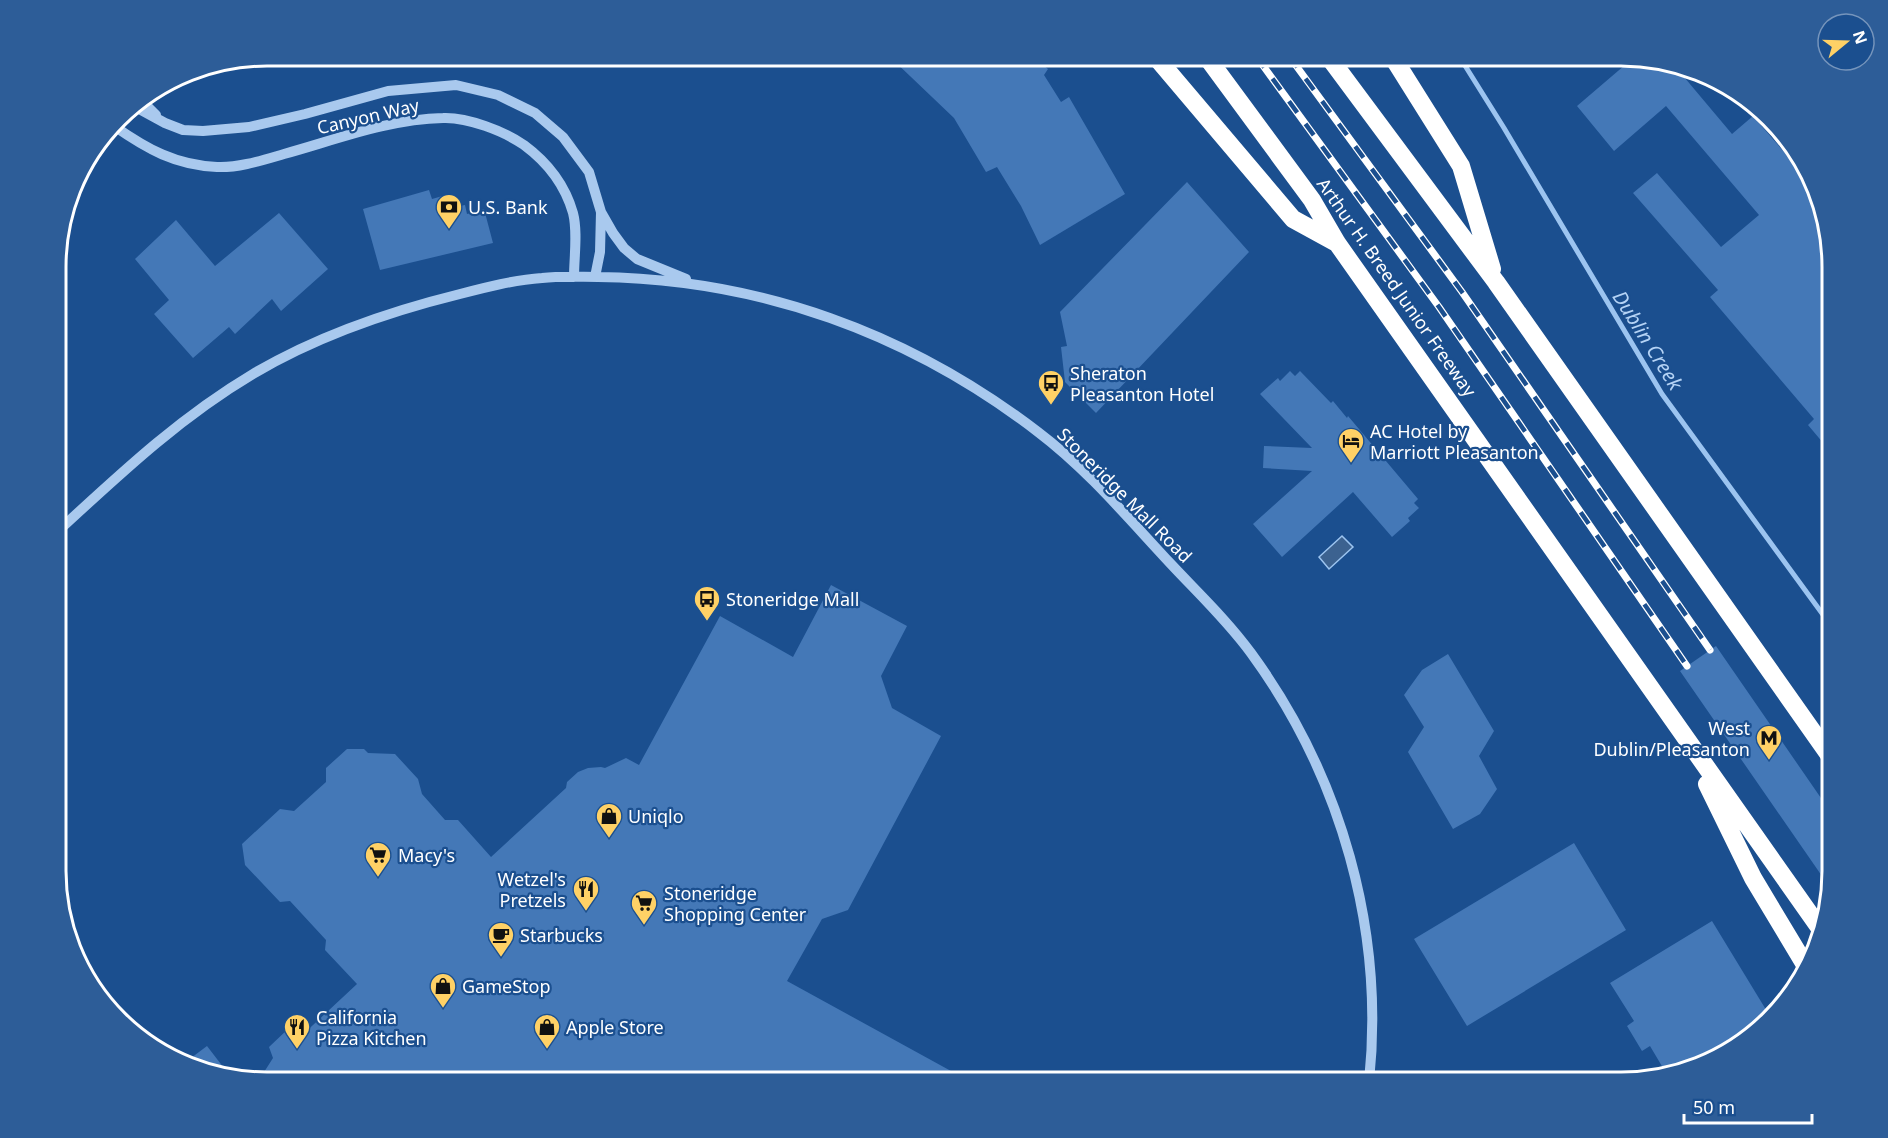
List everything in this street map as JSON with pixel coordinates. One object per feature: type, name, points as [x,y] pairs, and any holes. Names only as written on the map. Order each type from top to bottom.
[{"type":"highway","points":[[1163,66],[1293,219],[1337,243]]},
{"type":"highway","name":"Arthur H. Breed Junior Freeway","points":[[1213,66],[1312,200],[1337,243],[1815,921]]},
{"type":"highway","points":[[1335,66],[1496,282],[1822,745]]},
{"type":"highway","points":[[1398,66],[1461,166],[1496,282]]},
{"type":"highway","points":[[1682,731],[1754,878],[1802,959]]},
{"type":"street","name":"Canyon Way","points":[[142,110],[183,130],[203,131],[249,127],[388,91],[456,86],[498,95],[535,113],[563,137],[589,172],[601,212],[624,248],[637,259],[698,284]]},
{"type":"street","name":"Canyon Way","points":[[148,106],[165,123]]},
{"type":"street","name":"Canyon Way","points":[[121,130],[147,148],[176,160],[218,167],[264,160],[414,120],[445,117],[482,125],[513,137],[540,156],[561,184],[573,215],[574,277]]},
{"type":"street","name":"Canyon Way","points":[[595,277],[600,252],[601,212]]},
{"type":"street","name":"Stoneridge Mall Road","points":[[66,524],[149,447],[244,380],[299,348],[381,316],[496,285],[540,278],[574,277],[626,277],[698,284],[752,295],[839,321],[883,338],[978,389],[1048,440],[1087,476],[1217,613],[1248,650],[1277,691],[1311,751],[1336,810],[1352,861],[1365,925],[1373,1002],[1370,1072]]},
{"type":"water","points":[[1342,536],[1353,547],[1329,569],[1319,557]]},
{"type":"building","points":[[899,66],[1044,66],[1048,69],[1044,75],[1061,102],[1069,97],[1125,194],[1040,245],[1021,206],[997,167],[986,172],[954,118]]},
{"type":"building","points":[[1624,66],[1673,73],[1684,76],[1732,134],[1753,116],[1787,155],[1801,178],[1811,203],[1822,254],[1822,442],[1808,425],[1814,419],[1710,297],[1718,290],[1633,193],[1657,173],[1721,247],[1759,215],[1666,106],[1614,151],[1577,106]]},
{"type":"building","points":[[1187,182],[1249,252],[1096,413],[1065,382],[1061,347],[1067,346],[1060,312]]},
{"type":"building","points":[[429,190],[432,199],[446,195],[450,208],[465,205],[467,214],[484,209],[493,243],[380,270],[363,209]]},
{"type":"building","points":[[279,213],[328,269],[281,311],[272,299],[235,334],[229,327],[193,358],[154,314],[169,300],[135,259],[176,220],[215,266]]},
{"type":"building","name":"AC Hotel by Marriott Pleasanton","points":[[1290,371],[1295,376],[1300,371],[1331,403],[1333,401],[1347,418],[1348,416],[1418,499],[1414,503],[1419,508],[1408,518],[1410,521],[1392,537],[1353,492],[1282,557],[1253,524],[1312,471],[1263,468],[1264,446],[1312,448],[1260,394],[1278,378],[1280,381]]},
{"type":"building","points":[[831,585],[907,626],[881,676],[892,708],[941,736],[848,910],[822,919],[787,981],[953,1072],[264,1072],[273,1058],[269,1047],[288,1029],[298,1039],[357,984],[325,950],[326,940],[290,901],[280,902],[245,865],[242,844],[280,809],[294,811],[326,782],[326,768],[347,749],[364,749],[368,753],[395,754],[418,779],[422,794],[445,820],[458,820],[491,857],[566,788],[567,782],[578,772],[588,768],[605,768],[626,758],[639,765],[720,616],[793,657]]},
{"type":"building","points":[[1716,646],[1822,800],[1822,876],[1680,671]]},
{"type":"building","points":[[1448,654],[1494,731],[1479,756],[1497,789],[1480,814],[1453,829],[1408,752],[1424,727],[1404,695],[1422,670]]},
{"type":"building","points":[[1574,843],[1626,930],[1467,1026],[1414,939]]},
{"type":"building","points":[[1712,921],[1766,1009],[1733,1038],[1710,1051],[1663,1067],[1650,1046],[1642,1051],[1627,1026],[1634,1021],[1610,983]]},
{"type":"building","points":[[207,1046],[223,1066],[215,1065],[192,1058]]},
{"type":"waterway","name":"Dublin Creek","points":[[1465,66],[1662,394],[1822,613]]},
{"type":"railway","points":[[1263,66],[1439,307],[1687,666]]},
{"type":"railway","points":[[1296,66],[1462,292],[1710,650]]},
{"type":"place","name":"U.S. Bank","points":[[449,230]]},
{"type":"place","name":"Sheraton Pleasanton Hotel","points":[[1051,406]]},
{"type":"place","name":"AC Hotel by Marriott Pleasanton","points":[[1351,464]]},
{"type":"place","name":"Stoneridge Mall","points":[[707,622]]},
{"type":"place","name":"West Dublin/Pleasanton","points":[[1769,761]]},
{"type":"place","name":"Uniqlo","points":[[609,839]]},
{"type":"place","name":"Macy's","points":[[378,878]]},
{"type":"place","name":"Wetzel's Pretzels","points":[[586,912]]},
{"type":"place","name":"Stoneridge Shopping Center","points":[[644,926]]},
{"type":"place","name":"Starbucks","points":[[501,958]]},
{"type":"place","name":"GameStop","points":[[443,1009]]},
{"type":"place","name":"California Pizza Kitchen","points":[[297,1050]]},
{"type":"place","name":"Apple Store","points":[[547,1050]]}]
